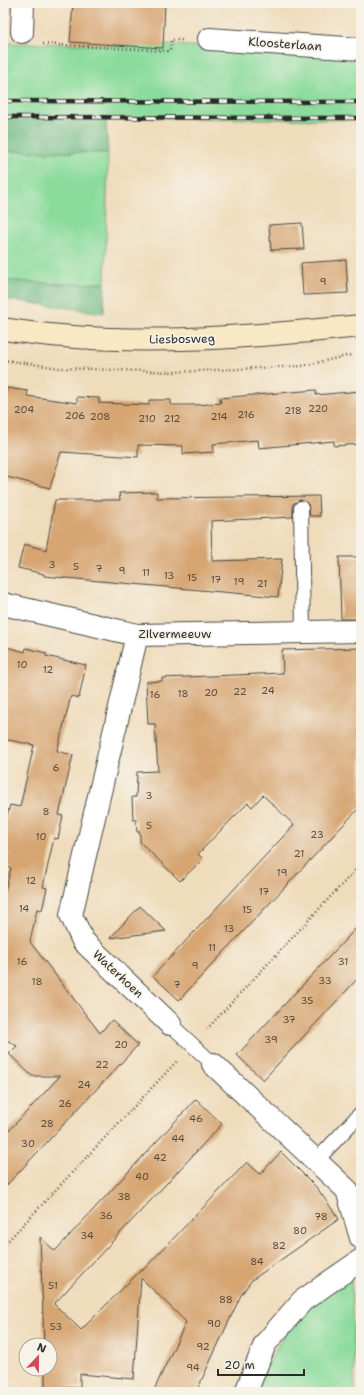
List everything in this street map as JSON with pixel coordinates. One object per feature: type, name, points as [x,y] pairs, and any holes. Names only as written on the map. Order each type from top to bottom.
[{"type":"street","points":[[23,3],[29,38]]},
{"type":"street","name":"Kloosterlaan","points":[[209,39],[361,50]]},
{"type":"street","name":"Liesbosweg","points":[[3,329],[80,338],[185,340],[286,334],[361,326]]},
{"type":"street","name":"Zilvermeeuw","points":[[3,604],[137,635],[361,631]]},
{"type":"street","name":"Waterhoen","points":[[137,635],[71,915],[82,941],[170,1024]]},
{"type":"street","name":"Waterhoen","points":[[213,1064],[347,1190],[361,1238]]},
{"type":"street","points":[[246,1392],[265,1344],[302,1301],[361,1260]]},
{"type":"lane","points":[[301,508],[303,633]]},
{"type":"lane","name":"Waterhoen","points":[[170,1024],[213,1064]]},
{"type":"lane","points":[[316,1161],[361,1113]]},
{"type":"path","points":[[29,38],[170,52],[171,40],[209,39]]},
{"type":"green space","points":[[3,43],[173,45],[361,57],[361,120],[3,116]]},
{"type":"green space","points":[[3,116],[106,117],[108,153],[3,151]]},
{"type":"green space","points":[[3,151],[108,153],[105,283],[59,284],[3,280]]},
{"type":"green space","points":[[3,280],[59,284],[105,283],[104,313],[3,299]]},
{"type":"green space","points":[[351,1272],[355,1392],[257,1392],[266,1367],[280,1342],[297,1318],[319,1295]]},
{"type":"building","points":[[73,3],[165,3],[163,48],[70,42]]},
{"type":"building","points":[[302,223],[304,249],[271,250],[269,225]]},
{"type":"building","points":[[346,260],[348,293],[303,295],[301,263]]},
{"type":"building","points":[[7,388],[28,391],[27,396],[77,403],[77,397],[99,398],[99,403],[149,405],[149,400],[171,400],[171,405],[196,405],[221,403],[220,398],[242,396],[316,390],[316,395],[361,391],[361,444],[334,446],[334,441],[259,448],[258,440],[213,444],[214,452],[183,454],[183,446],[138,445],[138,457],[61,452],[50,488],[3,476],[3,393],[6,393]]},
{"type":"building","points":[[157,492],[157,498],[319,496],[320,516],[310,516],[308,504],[300,500],[293,504],[293,517],[211,521],[212,561],[282,559],[278,597],[44,576],[44,574],[18,568],[24,544],[46,550],[55,500],[120,500],[119,493]]},
{"type":"building","points":[[339,557],[361,557],[361,619],[341,619]]},
{"type":"building","points":[[3,646],[25,652],[26,648],[46,653],[46,656],[86,665],[79,698],[71,696],[57,751],[73,755],[59,815],[63,816],[58,839],[54,838],[43,887],[47,888],[42,910],[37,909],[30,942],[100,1033],[112,1020],[138,1045],[3,1189],[3,1137],[60,1076],[32,1076],[9,1054],[17,1046],[3,1038],[3,899],[11,868],[6,867],[10,854],[3,852],[3,832],[10,805],[20,807],[34,745],[3,739]]},
{"type":"building","points":[[361,648],[361,806],[179,1000],[153,976],[294,825],[263,795],[252,807],[248,803],[222,829],[198,854],[203,859],[180,881],[140,842],[140,832],[137,832],[136,820],[133,820],[132,797],[136,797],[137,772],[158,771],[155,724],[148,724],[146,682],[162,681],[162,678],[283,673],[282,650]]},
{"type":"building","points":[[140,906],[166,931],[110,938]]},
{"type":"building","points":[[361,923],[361,975],[263,1080],[237,1055]]},
{"type":"building","points":[[196,1099],[222,1124],[54,1304],[81,1330],[142,1269],[142,1271],[247,1162],[260,1174],[281,1152],[317,1188],[339,1219],[252,1280],[241,1295],[196,1392],[153,1392],[186,1322],[141,1278],[134,1379],[80,1374],[80,1387],[45,1389],[45,1377],[58,1377],[58,1337],[44,1337],[40,1237],[55,1251]]},
{"type":"railway","points":[[3,101],[361,102]]},
{"type":"railway","points":[[3,117],[361,118]]}]
